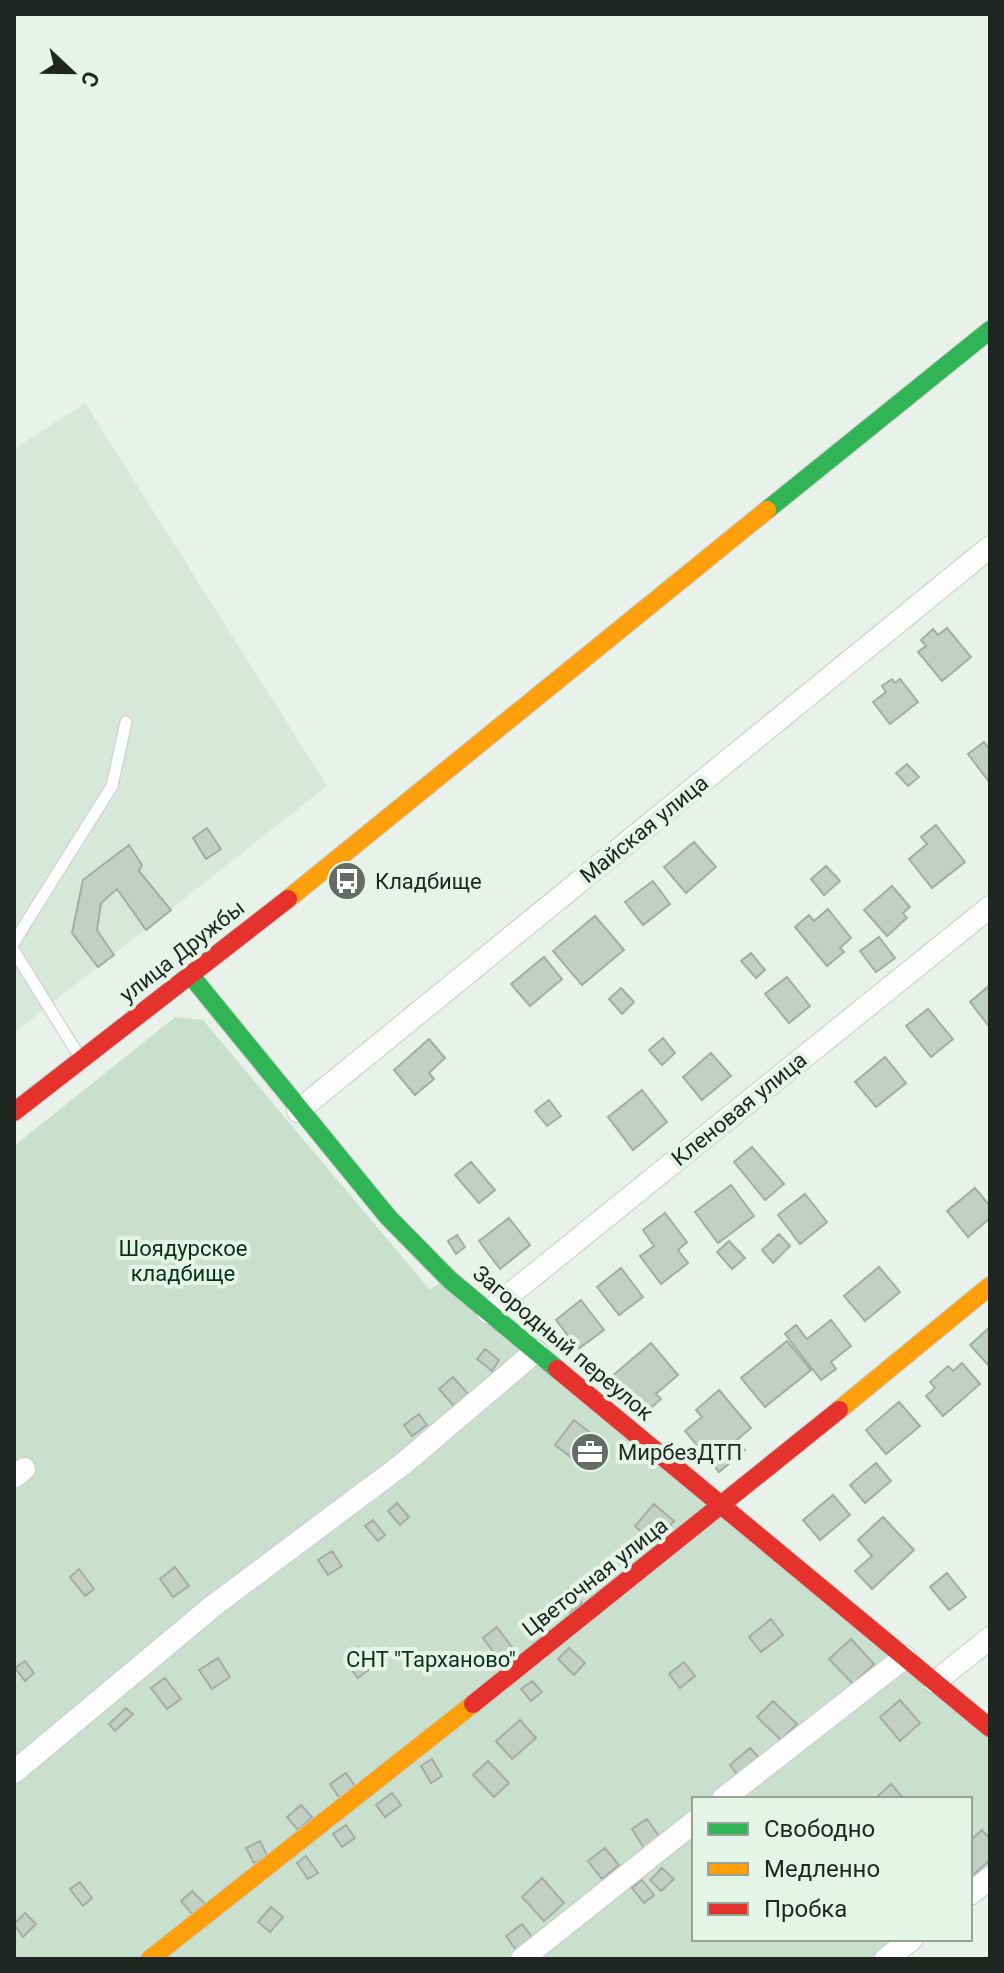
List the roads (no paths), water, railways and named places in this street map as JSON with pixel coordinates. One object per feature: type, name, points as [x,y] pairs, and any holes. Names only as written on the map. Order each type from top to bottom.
[{"type":"street","name":"улица Дружбы","points":[[14,1112],[192,977],[990,330]]},
{"type":"street","name":"Майская улица","points":[[298,1111],[990,547]]},
{"type":"street","name":"Кленовая улица","points":[[488,1312],[990,907]]},
{"type":"street","name":"Загородный переулок","points":[[192,977],[298,1111],[388,1217],[450,1280],[990,1728]]},
{"type":"street","name":"Цветочная улица","points":[[150,1959],[990,1286]]},
{"type":"street","points":[[14,1772],[213,1606],[403,1464],[536,1351]]},
{"type":"street","points":[[935,1682],[990,1638]]},
{"type":"street","points":[[726,1797],[905,1657]]},
{"type":"street","points":[[522,1959],[692,1824]]},
{"type":"street","points":[[972,1892],[990,1878]]},
{"type":"street","points":[[886,1959],[909,1941]]},
{"type":"lane","points":[[14,942],[112,786],[126,722]]},
{"type":"lane","points":[[14,951],[81,1060]]},
{"type":"place","name":"Кладбище","points":[[347,881]]},
{"type":"place","name":"МирбезДТП","points":[[590,1452]]},
{"type":"park label","name":"Шоядурское кладбище","points":[[183,1260]]},
{"type":"park label","name":"СНТ \"Тарханово\"","points":[[431,1659]]}]
